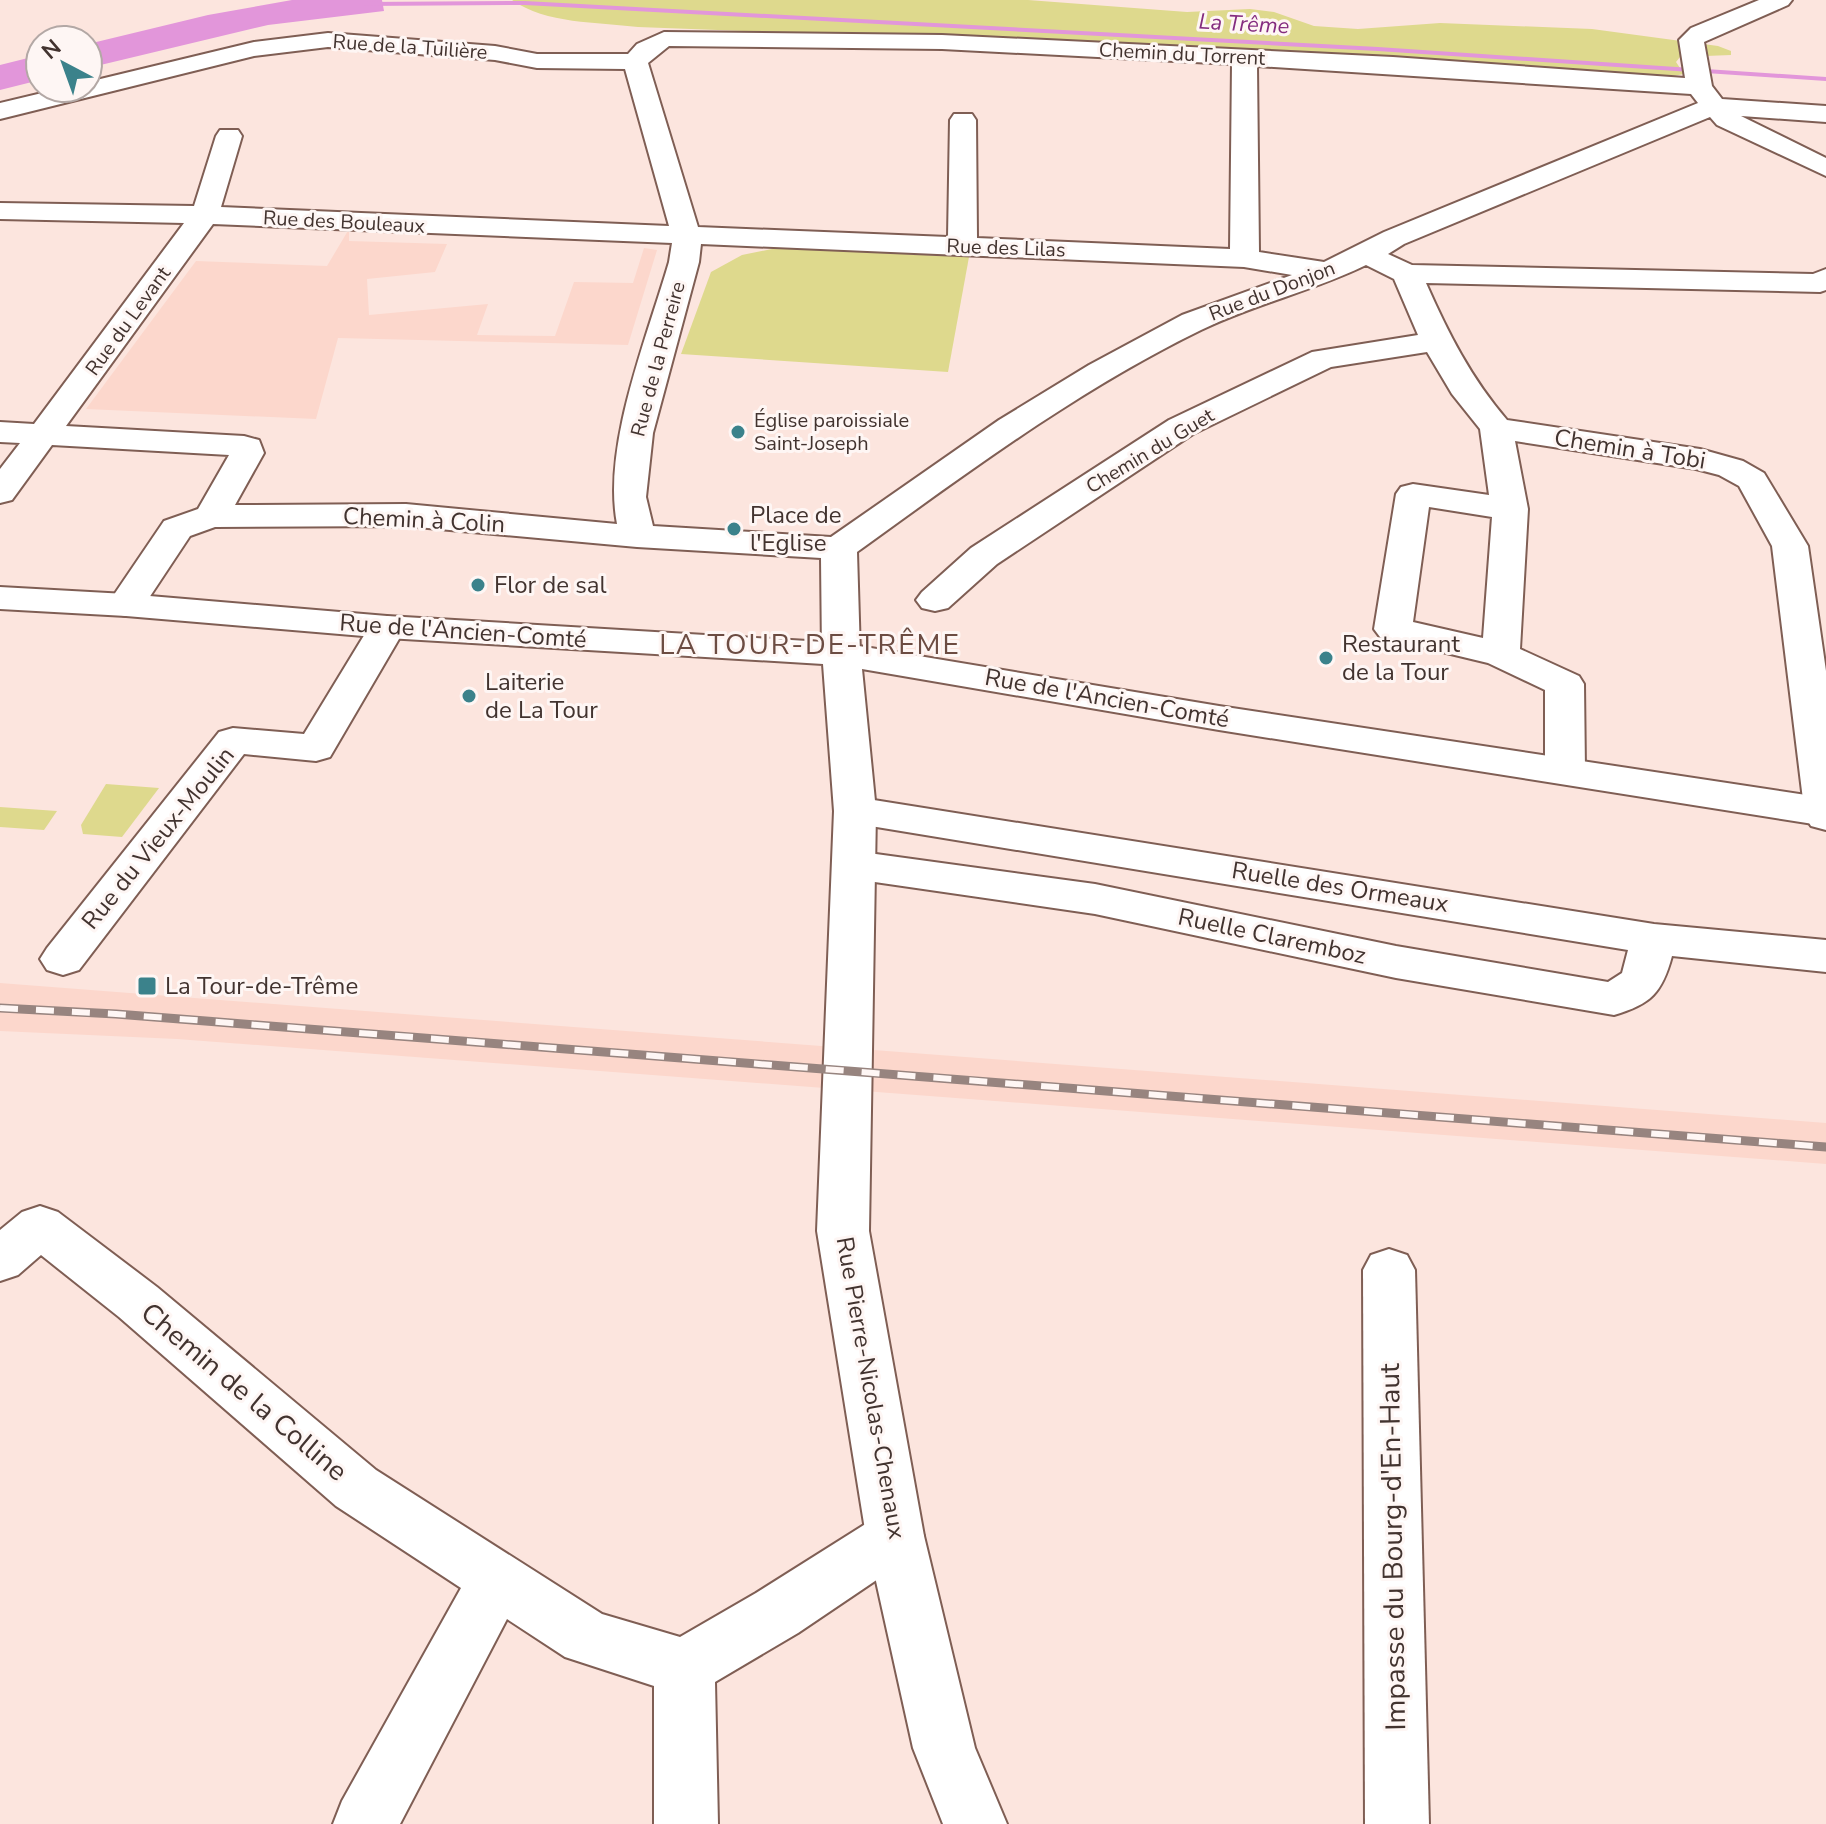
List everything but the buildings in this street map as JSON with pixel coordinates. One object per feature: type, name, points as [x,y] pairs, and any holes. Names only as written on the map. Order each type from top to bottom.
[{"type":"street","points":[[1780,0],[1700,33],[1691,40],[1703,91],[1726,119],[1826,168]]},
{"type":"street","name":"Chemin du Torrent","points":[[635,62],[646,49],[664,39],[942,42],[1244,57],[1703,91],[1826,114]]},
{"type":"street","name":"Rue de la Tuilière","points":[[0,111],[254,49],[328,40],[495,53],[537,61],[635,62]]},
{"type":"street","points":[[1244,57],[1244,258]]},
{"type":"street","name":"Rue de la Perreire","points":[[635,62],[687,237],[684,262],[636,433],[629,497],[637,536]]},
{"type":"street","name":"Rue du Donjon","points":[[839,548],[971,455],[1135,351],[1195,321],[1368,255],[1394,238],[1703,91]]},
{"type":"street","points":[[962,246],[963,120]]},
{"type":"street","name":"Rue du Levant","points":[[0,493],[205,215],[229,136]]},
{"type":"street","name":"Rue des Bouleaux","points":[[0,211],[205,215],[687,237]]},
{"type":"street","name":"Rue des Lilas","points":[[687,237],[1244,258],[1324,271]]},
{"type":"street","points":[[1368,255],[1407,274],[1820,283],[1826,278]]},
{"type":"street","points":[[1407,274],[1436,341],[1468,394],[1496,428],[1511,509],[1501,654]]},
{"type":"street","name":"Chemin du Guet","points":[[935,600],[984,556],[1181,427],[1323,359],[1436,341]]},
{"type":"street","name":"Chemin à Tobi","points":[[1496,428],[1700,459],[1731,468],[1752,480],[1790,546],[1826,813]]},
{"type":"street","points":[[0,432],[247,447],[247,453],[211,516],[177,529],[126,605]]},
{"type":"street","points":[[1511,509],[1413,494],[1393,629],[1501,654],[1565,684],[1565,770]]},
{"type":"street","name":"Chemin à Colin","points":[[211,516],[406,515],[637,536]]},
{"type":"street","points":[[637,536],[839,548],[841,654]]},
{"type":"street","points":[[1790,546],[1826,551]]},
{"type":"street","name":"Rue de l'Ancien-Comté","points":[[0,598],[126,605],[387,627],[841,654],[1219,718],[1826,813]]},
{"type":"street","name":"Rue du Vieux-Moulin","points":[[63,959],[233,741],[316,748],[387,627]]},
{"type":"street","name":"Rue Pierre-Nicolas-Chenaux","points":[[841,654],[855,811],[843,1231],[895,1536],[944,1748],[975,1824]]},
{"type":"street","name":"Ruelle des Ormeaux","points":[[855,811],[1654,939],[1826,956]]},
{"type":"street","name":"Ruelle Claremboz","points":[[854,865],[1095,899],[1396,962],[1614,999],[1642,982],[1654,939]]},
{"type":"street","name":"Chemin de la Colline","points":[[0,1260],[40,1226],[138,1302],[356,1488],[586,1637],[684,1667]]},
{"type":"street","name":"Impasse du Bourg-d'En-Haut","points":[[1389,1270],[1397,1824]]},
{"type":"street","points":[[686,1824],[684,1667],[777,1613],[895,1536]]},
{"type":"street","points":[[365,1824],[497,1580]]},
{"type":"shaded area","points":[[292,0],[382,0],[384,11],[268,25],[104,64],[104,40],[208,15]]},
{"type":"shaded area","points":[[512,0],[1028,0],[1187,12],[1250,9],[1274,12],[1314,26],[1358,29],[1440,23],[1592,29],[1718,46],[1731,51],[1731,55],[1680,57],[1676,62],[1684,74],[1667,77],[1303,52],[638,27],[556,18],[525,8]]},
{"type":"shaded area","points":[[24,59],[24,84],[0,90],[0,65]]},
{"type":"shaded area","points":[[349,229],[349,241],[447,244],[435,272],[367,279],[369,315],[488,304],[477,335],[555,336],[574,282],[633,283],[644,248],[657,250],[628,345],[338,338],[316,419],[86,409],[196,261],[327,266]]},
{"type":"shaded area","points":[[777,248],[969,257],[948,372],[681,354],[711,272],[742,255]]},
{"type":"shaded area","points":[[106,784],[159,788],[122,837],[83,834],[81,825]]},
{"type":"shaded area","points":[[0,807],[57,811],[44,830],[0,827]]},
{"type":"shaded area","points":[[0,983],[1826,1123],[1826,1164],[177,1039],[0,1031]]},
{"type":"waterway","name":"La Trême","points":[[363,4],[525,3],[1378,49],[1826,79]]},
{"type":"railway","points":[[0,1008],[116,1014],[1826,1147]]},
{"type":"place","name":"Église paroissiale Saint-Joseph","points":[[738,432]]},
{"type":"place","name":"Place de l'Eglise","points":[[734,529]]},
{"type":"place","name":"Flor de sal","points":[[478,585]]},
{"type":"place","name":"Restaurant de la Tour","points":[[1326,658]]},
{"type":"place","name":"Laiterie de La Tour","points":[[469,696]]},
{"type":"place","name":"La Tour-de-Trême","points":[[147,986]]},
{"type":"district","name":"LA TOUR-DE-TRÊME","points":[[810,645]]}]
